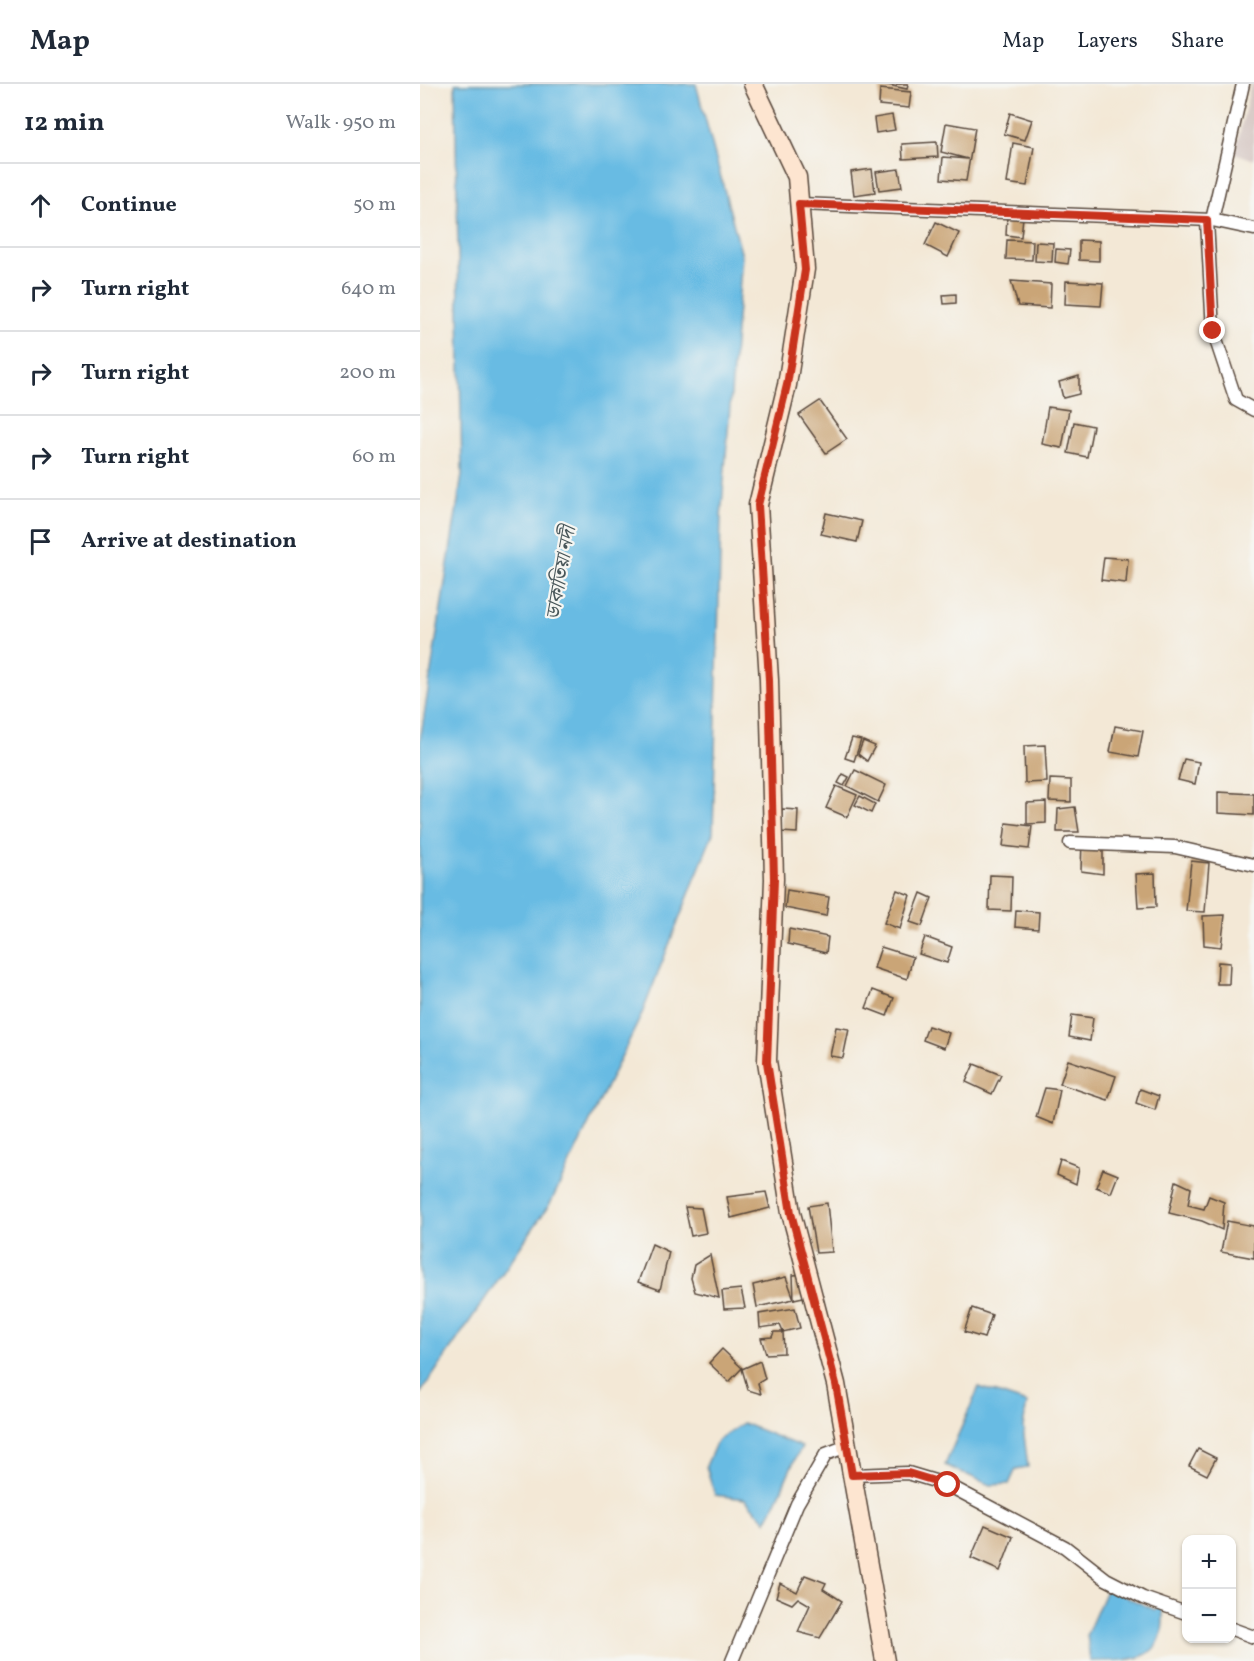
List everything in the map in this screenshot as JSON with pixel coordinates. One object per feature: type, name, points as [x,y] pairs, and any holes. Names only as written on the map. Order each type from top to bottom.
[{"type":"main road","points":[[753,84],[797,177],[805,270],[787,385],[758,505],[769,680],[774,879],[767,1062],[791,1213],[836,1384],[885,1661]]},
{"type":"street","points":[[1243,84],[1210,220],[1213,331],[1236,400],[1254,410]]},
{"type":"street","points":[[799,204],[1210,220],[1254,229]]},
{"type":"street","points":[[1070,843],[1175,846],[1254,865]]},
{"type":"street","points":[[732,1661],[797,1504],[826,1454],[847,1446]]},
{"type":"street","points":[[852,1475],[908,1473],[948,1485],[1065,1547],[1107,1579],[1143,1598],[1182,1612]]},
{"type":"street","points":[[1236,1630],[1254,1637]]},
{"type":"shaded area","points":[[1251,84],[1254,84],[1254,160],[1235,153]]},
{"type":"water","name":"ডাকাতিয়া নদী","points":[[455,84],[696,84],[742,256],[721,518],[713,833],[641,1016],[551,1202],[420,1394],[420,741],[462,475]]},
{"type":"water","points":[[979,1387],[1027,1403],[1023,1427],[1028,1467],[1016,1469],[1009,1484],[990,1485],[945,1465]]},
{"type":"water","points":[[743,1423],[802,1447],[766,1521],[745,1499],[715,1495],[706,1466],[717,1441]]},
{"type":"water","points":[[1107,1588],[1155,1610],[1162,1605],[1163,1623],[1160,1637],[1155,1647],[1147,1654],[1122,1660],[1090,1661],[1087,1634]]},
{"type":"building","points":[[883,84],[908,84],[907,89]]},
{"type":"building","points":[[880,89],[911,92],[909,108],[879,105]]},
{"type":"building","points":[[1010,113],[1032,120],[1025,140],[1004,134]]},
{"type":"building","points":[[892,115],[895,130],[876,133],[874,118]]},
{"type":"building","points":[[946,123],[975,128],[966,181],[941,179],[943,157],[968,159],[941,152]]},
{"type":"building","points":[[937,142],[938,157],[903,159],[902,144]]},
{"type":"building","points":[[1013,143],[1034,147],[1027,186],[1007,183]]},
{"type":"building","points":[[872,169],[875,192],[854,195],[851,172]]},
{"type":"building","points":[[899,169],[902,187],[879,190],[876,172]]},
{"type":"building","points":[[1007,216],[1023,217],[1021,237],[1006,235]]},
{"type":"building","points":[[936,222],[959,233],[948,257],[925,245]]},
{"type":"building","points":[[1007,240],[1033,241],[1032,260],[1006,259]]},
{"type":"building","points":[[1079,240],[1099,241],[1099,261],[1079,260]]},
{"type":"building","points":[[1036,242],[1053,243],[1052,262],[1035,261]]},
{"type":"building","points":[[1056,249],[1070,250],[1068,264],[1055,262]]},
{"type":"building","points":[[1011,281],[1051,284],[1050,308],[1018,306]]},
{"type":"building","points":[[1066,281],[1103,283],[1101,306],[1065,304]]},
{"type":"building","points":[[956,294],[956,303],[944,304],[943,295]]},
{"type":"building","points":[[1079,376],[1079,394],[1063,398],[1059,382]]},
{"type":"building","points":[[820,401],[847,439],[826,453],[799,415]]},
{"type":"building","points":[[1048,407],[1069,410],[1062,448],[1042,444]]},
{"type":"building","points":[[1074,422],[1093,426],[1087,457],[1068,453]]},
{"type":"building","points":[[826,513],[862,521],[857,542],[821,534]]},
{"type":"building","points":[[1104,557],[1128,559],[1126,583],[1101,580]]},
{"type":"building","points":[[1115,726],[1143,731],[1138,757],[1110,752]]},
{"type":"building","points":[[852,738],[861,740],[854,761],[845,758]]},
{"type":"building","points":[[863,741],[875,746],[867,761],[858,754]]},
{"type":"building","points":[[1045,745],[1047,782],[1025,783],[1024,746]]},
{"type":"building","points":[[1184,759],[1199,762],[1195,784],[1178,780]]},
{"type":"building","points":[[855,770],[886,785],[878,802],[847,786]]},
{"type":"building","points":[[843,774],[849,777],[844,786],[838,783]]},
{"type":"building","points":[[1050,779],[1071,780],[1071,802],[1049,801]]},
{"type":"building","points":[[836,786],[857,795],[847,817],[826,808]]},
{"type":"building","points":[[1218,792],[1254,794],[1254,815],[1218,813]]},
{"type":"building","points":[[860,796],[875,804],[871,813],[855,805]]},
{"type":"building","points":[[1046,802],[1046,823],[1027,824],[1027,803]]},
{"type":"building","points":[[1075,807],[1079,832],[1057,832],[1058,809]]},
{"type":"building","points":[[782,809],[798,810],[797,833],[781,832]]},
{"type":"building","points":[[1006,823],[1032,826],[1029,849],[1003,846]]},
{"type":"building","points":[[1082,840],[1103,843],[1103,874],[1081,871]]},
{"type":"building","points":[[1191,861],[1209,863],[1205,912],[1186,911]]},
{"type":"building","points":[[1155,873],[1156,907],[1138,908],[1136,874]]},
{"type":"building","points":[[990,875],[1012,876],[1011,911],[989,910]]},
{"type":"building","points":[[787,890],[829,897],[826,916],[785,908]]},
{"type":"building","points":[[897,890],[910,895],[900,929],[884,923]]},
{"type":"building","points":[[921,893],[932,898],[922,926],[910,922]]},
{"type":"building","points":[[1016,910],[1039,912],[1038,929],[1015,927]]},
{"type":"building","points":[[1225,915],[1221,947],[1204,945],[1203,916]]},
{"type":"building","points":[[789,929],[828,937],[826,953],[788,944]]},
{"type":"building","points":[[925,937],[952,947],[947,963],[919,954]]},
{"type":"building","points":[[881,947],[913,957],[907,979],[874,968]]},
{"type":"building","points":[[1218,962],[1230,963],[1229,984],[1217,984]]},
{"type":"building","points":[[873,990],[894,998],[887,1016],[866,1008]]},
{"type":"building","points":[[1072,1015],[1093,1018],[1090,1041],[1069,1037]]},
{"type":"building","points":[[928,1026],[949,1033],[944,1048],[923,1040]]},
{"type":"building","points":[[836,1027],[849,1029],[843,1058],[830,1056]]},
{"type":"building","points":[[1068,1060],[1116,1076],[1108,1100],[1060,1084]]},
{"type":"building","points":[[974,1064],[1001,1075],[992,1094],[966,1082]]},
{"type":"building","points":[[1045,1088],[1060,1090],[1053,1124],[1036,1117]]},
{"type":"building","points":[[1140,1089],[1159,1096],[1155,1110],[1136,1103]]},
{"type":"building","points":[[1061,1161],[1079,1168],[1076,1184],[1057,1175]]},
{"type":"building","points":[[1103,1169],[1118,1175],[1111,1193],[1096,1187]]},
{"type":"building","points":[[1176,1181],[1191,1188],[1188,1205],[1204,1209],[1209,1196],[1224,1202],[1222,1230],[1202,1221],[1169,1213]]},
{"type":"building","points":[[766,1192],[770,1208],[731,1218],[727,1197]]},
{"type":"building","points":[[827,1203],[832,1252],[816,1253],[808,1206]]},
{"type":"building","points":[[685,1207],[701,1208],[706,1233],[691,1236]]},
{"type":"building","points":[[1227,1221],[1254,1226],[1254,1258],[1221,1252]]},
{"type":"building","points":[[652,1244],[669,1252],[660,1290],[638,1282]]},
{"type":"building","points":[[710,1255],[719,1298],[695,1292],[691,1278],[694,1265]]},
{"type":"building","points":[[807,1274],[808,1296],[794,1299],[793,1275]]},
{"type":"building","points":[[786,1277],[794,1299],[757,1307],[753,1285]]},
{"type":"building","points":[[741,1289],[745,1308],[724,1309],[722,1291]]},
{"type":"building","points":[[795,1308],[800,1328],[783,1332],[780,1325],[760,1328],[759,1314]]},
{"type":"building","points":[[972,1308],[992,1315],[984,1338],[964,1332]]},
{"type":"building","points":[[774,1332],[783,1332],[784,1353],[766,1354],[761,1338],[772,1337]]},
{"type":"building","points":[[722,1349],[742,1368],[729,1382],[709,1363]]},
{"type":"building","points":[[760,1361],[765,1379],[758,1383],[761,1394],[748,1390],[742,1369]]},
{"type":"building","points":[[1198,1449],[1216,1458],[1207,1475],[1189,1466]]},
{"type":"building","points":[[985,1525],[1013,1537],[1000,1571],[971,1558]]},
{"type":"building","points":[[805,1575],[826,1583],[823,1589],[842,1601],[820,1638],[798,1632],[810,1605],[798,1598],[792,1604],[776,1597],[780,1583],[797,1592]]},
{"type":"route","points":[[948,1485],[908,1473],[852,1475],[836,1384],[791,1213],[767,1062],[774,879],[769,680],[758,505],[787,385],[805,270],[799,204],[1207,220],[1213,331]]}]
